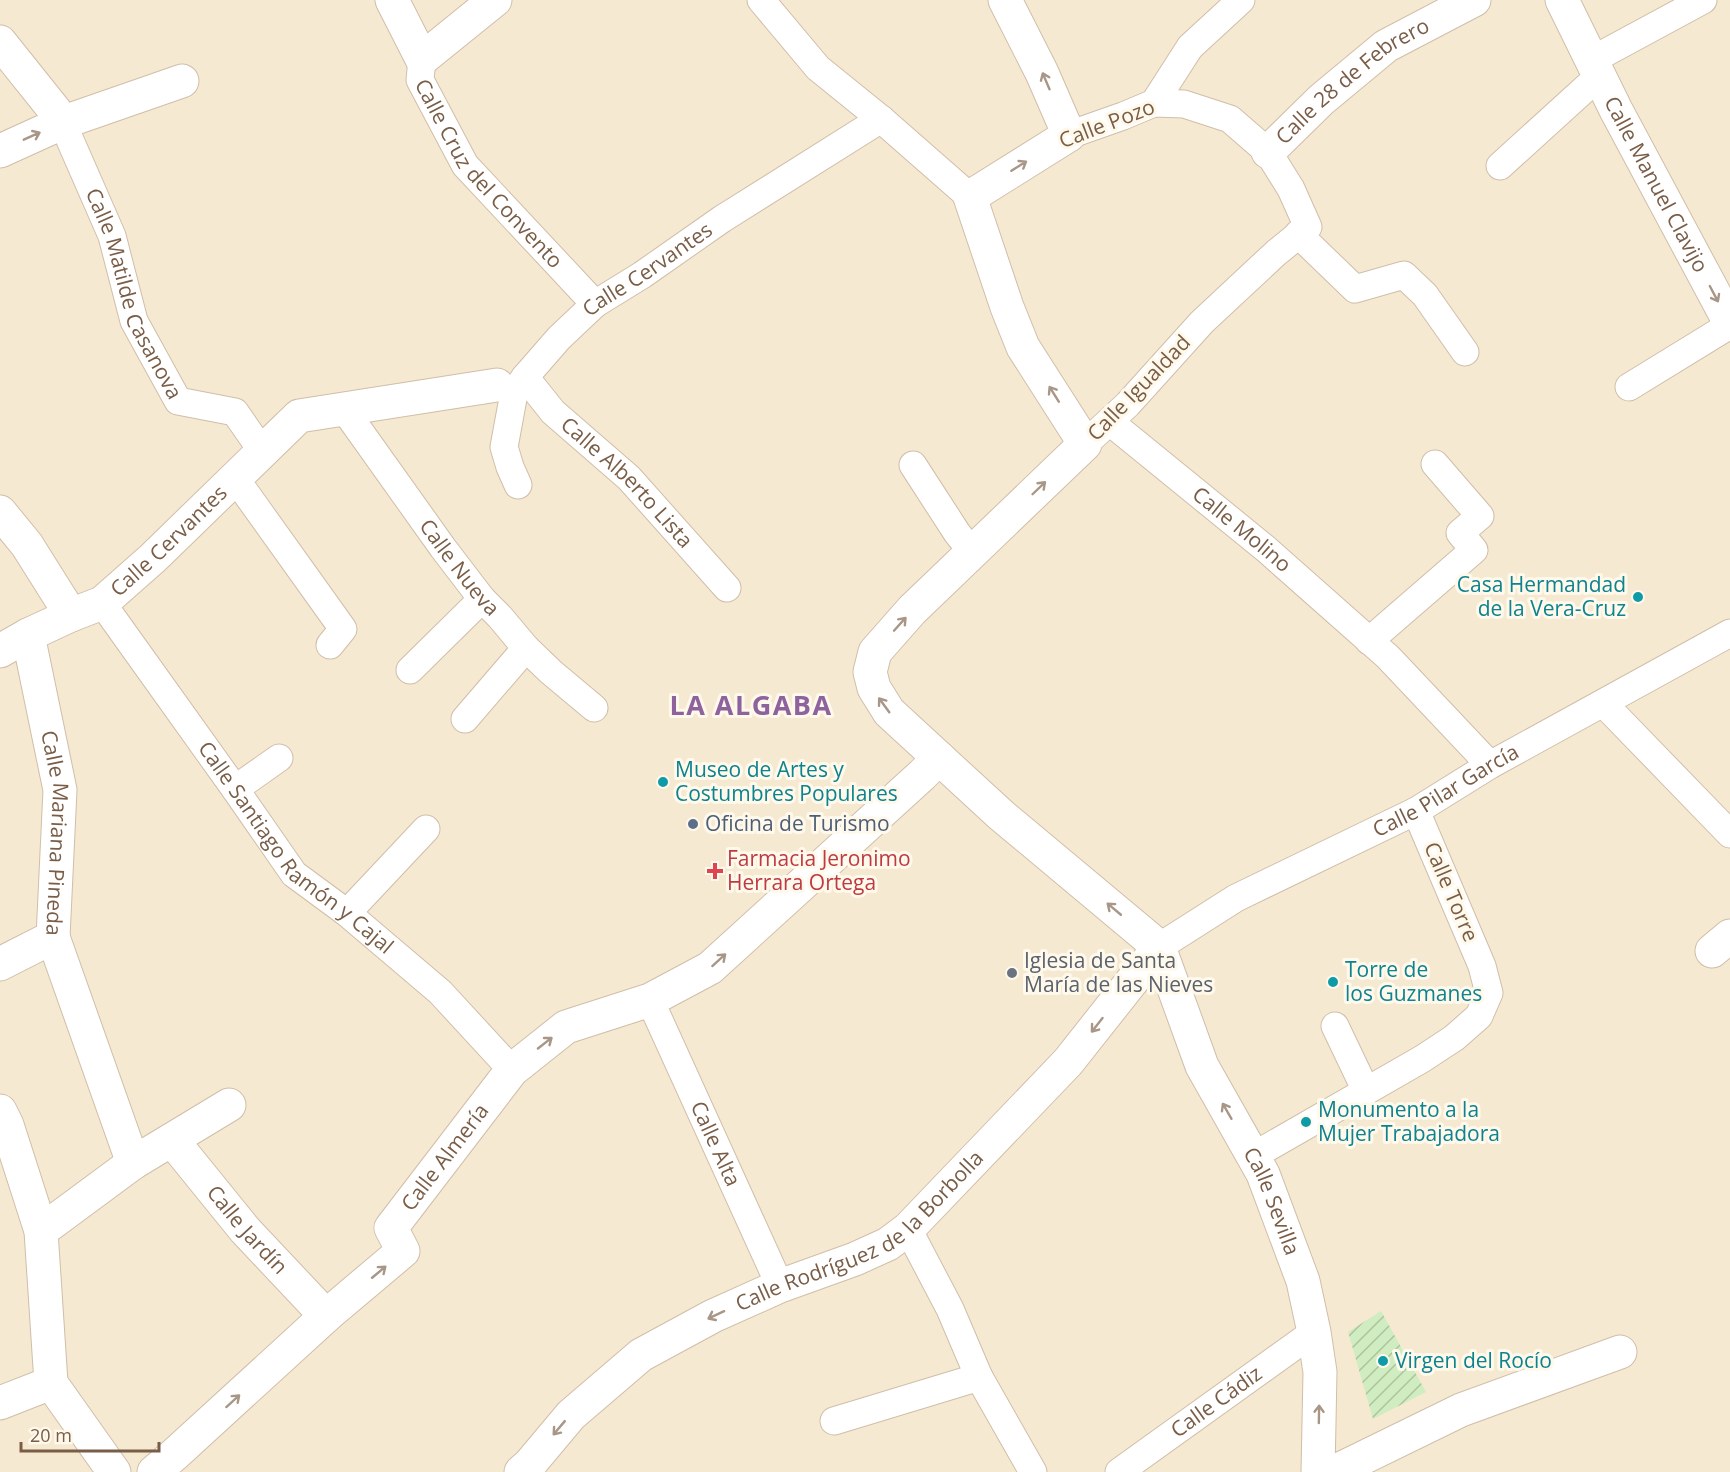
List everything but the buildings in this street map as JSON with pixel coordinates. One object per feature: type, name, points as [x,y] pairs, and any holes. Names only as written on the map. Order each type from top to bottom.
[{"type":"street","name":"Calle Cruz del Convento","points":[[392,0],[422,59],[420,80],[465,165],[594,304]]},
{"type":"street","points":[[422,59],[495,0]]},
{"type":"street","points":[[761,0],[818,68],[881,118],[970,197],[1023,347],[1085,444]]},
{"type":"street","points":[[1005,0],[1042,73],[1069,135]]},
{"type":"street","points":[[1154,103],[1190,48],[1240,0]]},
{"type":"street","name":"Calle 28 de Febrero","points":[[1268,152],[1321,100],[1386,46],[1474,0]]},
{"type":"street","name":"Calle Manuel Clavijo","points":[[1562,0],[1730,324],[1629,387]]},
{"type":"street","points":[[1596,68],[1703,0]]},
{"type":"street","name":"Calle Matilde Casanova","points":[[1,45],[64,122],[112,236],[134,321],[178,401],[235,412],[262,451]]},
{"type":"street","name":"Calle Manuel Clavijo","points":[[1500,166],[1596,68]]},
{"type":"street","points":[[0,151],[64,122],[182,81]]},
{"type":"street","name":"Calle Pozo","points":[[970,197],[1069,135],[1154,103],[1184,104],[1230,119],[1268,152],[1291,189],[1303,231]]},
{"type":"street","name":"Calle Cervantes","points":[[102,603],[153,558],[299,416],[511,381],[594,304],[881,118]]},
{"type":"street","points":[[1303,231],[1355,288],[1404,275],[1425,295],[1465,352]]},
{"type":"street","name":"Calle Igualdad","points":[[939,758],[889,712],[874,688],[870,672],[875,652],[912,610],[1128,404],[1202,322],[1303,231]]},
{"type":"street","name":"Calle Cervantes","points":[[511,381],[514,393],[504,447],[518,485]]},
{"type":"street","name":"Calle Alberto Lista","points":[[511,381],[553,412],[629,478],[727,588]]},
{"type":"street","name":"Calle Nueva","points":[[344,409],[482,599],[500,616],[526,648],[594,708]]},
{"type":"street","name":"Calle Molino","points":[[1110,422],[1266,549],[1388,657],[1490,765]]},
{"type":"street","points":[[1369,641],[1474,550],[1460,533],[1480,516],[1435,464]]},
{"type":"street","points":[[913,465],[972,552]]},
{"type":"street","name":"Calle Cervantes","points":[[235,478],[343,629],[330,645]]},
{"type":"street","points":[[0,512],[27,545],[70,615]]},
{"type":"street","points":[[410,670],[482,599]]},
{"type":"street","points":[[0,651],[70,615],[102,603]]},
{"type":"street","name":"Calle Santiago Ramón y Cajal","points":[[102,603],[294,874],[347,913],[440,992],[512,1070]]},
{"type":"street","name":"Calle Pilar García","points":[[1159,947],[1236,898],[1416,811],[1490,765],[1730,633]]},
{"type":"street","name":"Calle Mariana Pineda","points":[[28,635],[60,790],[53,937],[133,1163]]},
{"type":"street","points":[[465,719],[526,648]]},
{"type":"street","points":[[1604,704],[1730,834]]},
{"type":"street","points":[[235,789],[279,758]]},
{"type":"street","points":[[939,758],[1001,815],[1159,947]]},
{"type":"street","name":"Calle Almería","points":[[174,1466],[326,1316],[403,1251],[391,1228],[512,1070],[566,1027],[650,1000],[710,968],[776,910],[939,758]]},
{"type":"street","name":"Calle Torre","points":[[1253,1156],[1454,1038],[1479,1016],[1489,993],[1482,966],[1416,811]]},
{"type":"street","points":[[347,913],[426,829]]},
{"type":"street","points":[[0,964],[53,937]]},
{"type":"street","name":"Calle Sevilla","points":[[1159,947],[1202,1066],[1263,1174],[1303,1281],[1320,1372],[1318,1472]]},
{"type":"street","name":"Calle Rodríguez de la Borbolla","points":[[535,1470],[570,1415],[641,1355],[713,1316],[780,1286],[880,1248],[908,1229],[1068,1062],[1159,947]]},
{"type":"street","name":"Calle Alta","points":[[650,1000],[780,1286]]},
{"type":"street","points":[[1335,1026],[1366,1091]]},
{"type":"street","points":[[41,1231],[133,1163],[229,1105]]},
{"type":"street","points":[[0,1111],[7,1125],[41,1231],[51,1383],[114,1472]]},
{"type":"street","name":"Calle Jardín","points":[[172,1140],[245,1230],[326,1316]]},
{"type":"street","points":[[908,1229],[950,1310],[979,1377],[1033,1472]]},
{"type":"street","name":"Calle Cádiz","points":[[1119,1472],[1314,1332]]},
{"type":"street","points":[[1334,1472],[1461,1410],[1620,1352]]},
{"type":"street","points":[[834,1421],[979,1377]]},
{"type":"street","points":[[0,1403],[51,1383]]},
{"type":"shaded area","points":[[0,0],[1730,0],[1730,1472],[0,1472]]},
{"type":"green space","points":[[1381,1311],[1426,1392],[1373,1419],[1348,1332]]},
{"type":"place","name":"Casa Hermandad de la Vera-Cruz","points":[[1638,597]]},
{"type":"place","name":"Museo de Artes y Costumbres Populares","points":[[663,782]]},
{"type":"place","name":"Oficina de Turismo","points":[[693,824]]},
{"type":"place","name":"Farmacia Jeronimo Herrara Ortega","points":[[715,871]]},
{"type":"place","name":"Iglesia de Santa María de las Nieves","points":[[1012,973]]},
{"type":"place","name":"Torre de los Guzmanes","points":[[1333,982]]},
{"type":"place","name":"Monumento a la Mujer Trabajadora","points":[[1306,1122]]},
{"type":"place","name":"Virgen del Rocío","points":[[1383,1361]]},
{"type":"district","name":"LA ALGABA","points":[[751,706]]}]
